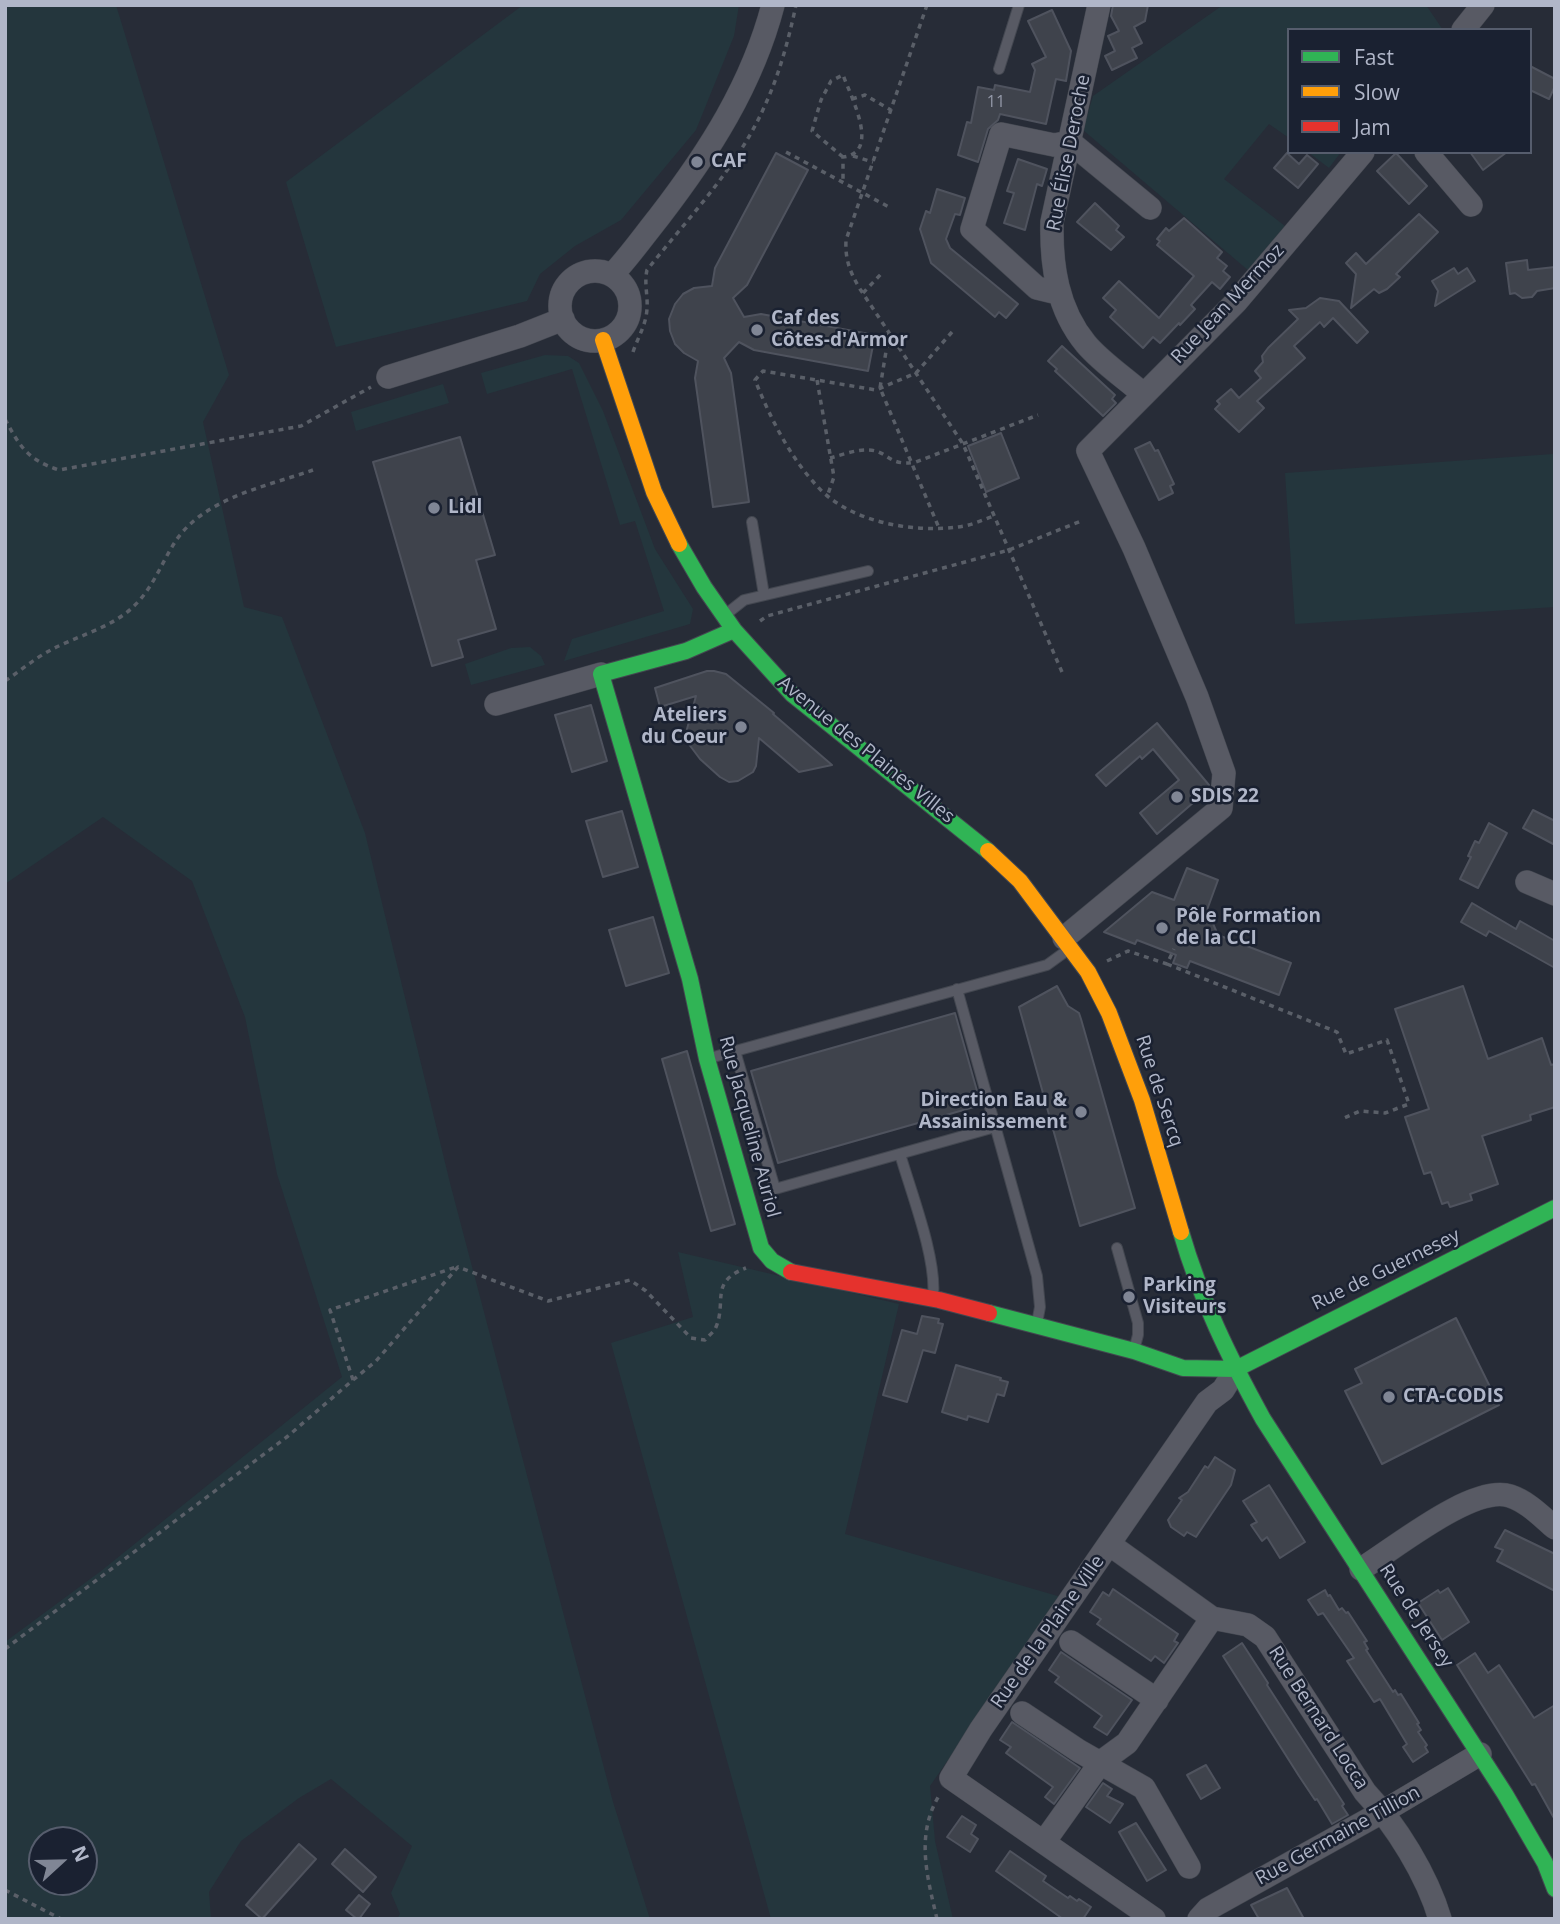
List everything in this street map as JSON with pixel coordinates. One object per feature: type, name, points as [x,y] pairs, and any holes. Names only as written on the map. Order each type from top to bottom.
[{"type":"street","points":[[612,275],[629,258],[722,128],[758,55],[773,5]]},
{"type":"street","name":"Rue Élise Deroche","points":[[1099,5],[1070,142],[1063,162],[1052,222],[1051,257],[1058,293],[1086,344],[1143,394]]},
{"type":"street","points":[[1465,28],[1483,5]]},
{"type":"street","points":[[1058,293],[1037,288],[972,229],[1001,134],[1054,145],[1070,142],[1150,208]]},
{"type":"street","name":"Rue Jean Mermoz","points":[[1068,943],[1221,808],[1224,773],[1197,697],[1088,451],[1236,302],[1361,154]]},
{"type":"street","points":[[1428,154],[1471,205]]},
{"type":"street","points":[[600,271],[612,275],[628,293],[629,317],[623,327],[615,336],[603,340],[594,341],[575,335],[563,319],[561,307],[562,295],[568,285],[577,276],[588,272],[600,271]]},
{"type":"street","points":[[388,377],[520,336],[563,319]]},
{"type":"street","name":"Avenue des Plaines Villes","points":[[603,340],[654,492],[684,554],[723,616],[792,694],[992,854]]},
{"type":"street","points":[[496,705],[699,645],[734,630]]},
{"type":"street","name":"Rue Jacqueline Auriol","points":[[601,674],[690,979],[707,1059],[761,1248],[768,1259]]},
{"type":"street","name":"Rue de Sercq","points":[[992,854],[1020,881],[1088,972],[1123,1046],[1142,1100],[1185,1252],[1208,1311],[1236,1369]]},
{"type":"street","points":[[1527,882],[1555,894]]},
{"type":"street","name":"Rue de Guernesey","points":[[1236,1369],[1555,1208]]},
{"type":"street","points":[[768,1259],[797,1275],[933,1299],[1134,1351],[1183,1368],[1236,1369]]},
{"type":"street","name":"Rue de la Plaine Ville","points":[[951,1777],[981,1729],[1207,1402],[1223,1390],[1236,1369]]},
{"type":"street","name":"Rue de Jersey","points":[[1236,1369],[1264,1419],[1480,1754],[1545,1863],[1555,1889]]},
{"type":"street","points":[[1361,1569],[1463,1503],[1484,1496],[1508,1495],[1530,1506],[1555,1528]]},
{"type":"street","name":"Rue Bernard Locca","points":[[1109,1544],[1212,1618],[1248,1625],[1265,1637],[1366,1792],[1384,1811],[1432,1893],[1440,1919]]},
{"type":"street","points":[[1044,1842],[1101,1762],[1127,1743],[1212,1618]]},
{"type":"street","points":[[1071,1642],[1157,1700]]},
{"type":"street","points":[[1022,1713],[1079,1751],[1144,1788],[1189,1867]]},
{"type":"street","name":"Rue Germaine Tillion","points":[[1207,1915],[1480,1754]]},
{"type":"street","points":[[951,1777],[1154,1919]]},
{"type":"lane","points":[[999,69],[1019,5]]},
{"type":"lane","points":[[752,522],[764,595]]},
{"type":"lane","points":[[723,616],[740,603],[764,595],[868,571]]},
{"type":"lane","points":[[707,1059],[1047,965],[1068,943]]},
{"type":"lane","points":[[957,989],[1037,1276],[1040,1307],[1036,1326]]},
{"type":"lane","points":[[735,1051],[775,1189],[995,1127]]},
{"type":"lane","points":[[900,1154],[931,1264],[935,1286],[933,1299]]},
{"type":"lane","points":[[1116,1248],[1138,1323],[1134,1351]]},
{"type":"path","points":[[632,353],[646,323],[647,270],[715,186],[744,145],[766,104],[796,5]]},
{"type":"path","points":[[927,5],[846,240],[848,270],[963,444],[1062,672]]},
{"type":"path","points":[[853,156],[859,150],[863,132],[843,75],[831,80],[821,100],[812,131],[843,157],[853,156],[873,162]]},
{"type":"path","points":[[852,99],[865,95],[891,110]]},
{"type":"path","points":[[786,152],[889,207]]},
{"type":"path","points":[[843,157],[843,183]]},
{"type":"path","points":[[863,293],[883,273]]},
{"type":"path","points":[[889,332],[880,388],[939,528]]},
{"type":"path","points":[[952,332],[916,373],[876,390],[763,371],[755,380],[782,438],[818,487],[850,512],[888,523],[939,528],[959,527],[994,516]]},
{"type":"path","points":[[5,419],[17,442],[38,463],[59,470],[301,426],[388,377]]},
{"type":"path","points":[[817,380],[834,477],[828,495]]},
{"type":"path","points":[[831,458],[867,450],[899,464],[912,463],[1038,415]]},
{"type":"path","points":[[5,681],[46,652],[133,608],[148,591],[176,541],[197,518],[229,500],[313,470]]},
{"type":"path","points":[[740,603],[756,624],[767,616],[1009,550],[1081,521]]},
{"type":"path","points":[[1167,964],[1174,949]]},
{"type":"path","points":[[1105,962],[1128,951],[1167,964],[1336,1032],[1346,1054],[1387,1040],[1409,1104],[1385,1113],[1360,1111],[1342,1119]]},
{"type":"path","points":[[353,1380],[330,1310],[458,1266],[548,1301],[629,1280],[646,1291],[691,1338],[705,1340],[716,1327],[722,1289],[731,1273],[768,1259]]},
{"type":"path","points":[[5,1649],[288,1436],[376,1361],[458,1266]]},
{"type":"path","points":[[937,1919],[925,1871],[924,1838],[932,1807],[951,1777]]},
{"type":"path","points":[[5,1890],[61,1919]]},
{"type":"shaded area","points":[[5,5],[116,5],[229,375],[203,422],[244,607],[282,617],[365,833],[450,1183],[613,1802],[650,1919],[397,1919],[400,1914],[391,1893],[412,1846],[331,1779],[299,1798],[241,1841],[209,1892],[211,1919],[5,1919],[5,1642],[101,1571],[342,1377],[277,1174],[245,1017],[192,881],[103,817],[5,884]]},
{"type":"shaded area","points":[[523,5],[739,5],[734,36],[696,130],[621,220],[575,246],[540,274],[527,301],[336,347],[286,182]]},
{"type":"shaded area","points":[[1223,5],[1426,5],[1442,28],[1287,28],[1287,137],[1269,124],[1224,179],[1285,226],[1249,271],[1083,130],[1093,96]]},
{"type":"shaded area","points":[[1311,154],[1340,154],[1329,168]]},
{"type":"shaded area","points":[[545,355],[568,356],[579,363],[603,411],[655,549],[693,609],[690,624],[564,661],[572,639],[664,611],[635,521],[620,525],[572,369],[487,394],[481,373]]},
{"type":"shaded area","points":[[443,384],[449,403],[356,431],[351,412]]},
{"type":"shaded area","points":[[1553,454],[1555,607],[1295,624],[1285,473]]},
{"type":"shaded area","points":[[530,647],[541,656],[545,665],[471,685],[465,664],[511,648]]},
{"type":"shaded area","points":[[678,1252],[899,1304],[845,1534],[1061,1597],[930,1786],[935,1841],[953,1919],[771,1919],[611,1343],[693,1317]]},
{"type":"building","points":[[1113,5],[1148,5],[1145,21],[1134,27],[1142,43],[1132,48],[1137,58],[1112,70],[1105,56],[1115,51],[1108,36],[1119,31],[1111,16]]},
{"type":"building","points":[[1052,10],[1071,51],[1066,81],[1056,79],[1046,124],[1000,114],[998,120],[988,129],[978,162],[958,155],[967,122],[971,123],[978,87],[994,90],[995,85],[1030,92],[1035,70],[1032,64],[1046,57],[1028,21]]},
{"type":"building","points":[[1532,67],[1555,79],[1549,99],[1532,91]]},
{"type":"building","name":"Caf des Côtes-d'Armor","points":[[776,153],[808,170],[747,285],[733,298],[744,317],[761,314],[875,335],[868,371],[754,350],[739,342],[724,358],[731,373],[749,502],[713,507],[695,378],[698,361],[675,344],[669,319],[683,294],[694,288],[712,286],[715,268]]},
{"type":"building","points":[[1287,153],[1299,164],[1307,155],[1318,164],[1298,188],[1274,168]]},
{"type":"building","points":[[1397,154],[1427,186],[1409,204],[1377,171]]},
{"type":"building","points":[[1471,154],[1504,154],[1483,170]]},
{"type":"building","points":[[1018,159],[1047,169],[1042,186],[1037,184],[1025,230],[1004,223],[1014,193],[1007,191]]},
{"type":"building","points":[[937,189],[965,198],[960,215],[955,214],[946,239],[950,248],[1018,304],[1006,318],[999,312],[995,317],[931,263],[920,229],[926,211],[930,213]]},
{"type":"building","points":[[1095,203],[1119,226],[1116,230],[1124,237],[1111,250],[1077,222]]},
{"type":"building","points":[[1419,214],[1438,232],[1396,274],[1400,277],[1387,289],[1379,293],[1374,289],[1351,308],[1356,274],[1346,263],[1356,253],[1366,264]]},
{"type":"building","points":[[1184,218],[1222,252],[1217,258],[1227,266],[1223,271],[1230,277],[1220,289],[1212,282],[1191,305],[1195,309],[1180,325],[1179,323],[1160,343],[1153,337],[1143,348],[1110,317],[1116,310],[1103,298],[1119,281],[1159,318],[1194,276],[1157,245],[1160,241],[1157,239],[1166,228],[1169,231]]},
{"type":"building","points":[[1527,260],[1528,270],[1555,267],[1555,288],[1537,291],[1532,297],[1522,298],[1515,293],[1510,294],[1506,263]]},
{"type":"building","points":[[1454,268],[1458,274],[1467,268],[1475,281],[1435,306],[1438,291],[1432,281]]},
{"type":"building","points":[[1320,298],[1339,301],[1368,332],[1357,343],[1333,318],[1324,327],[1320,322],[1294,346],[1305,358],[1257,401],[1264,408],[1239,432],[1215,409],[1220,404],[1217,401],[1231,389],[1239,398],[1261,378],[1255,371],[1263,362],[1262,356],[1298,319],[1289,310],[1306,308]]},
{"type":"building","points":[[1062,346],[1115,395],[1112,399],[1116,403],[1103,416],[1055,371],[1057,369],[1048,361]]},
{"type":"building","points":[[1001,433],[1019,478],[986,492],[968,446]]},
{"type":"building","name":"Lidl","points":[[460,437],[495,555],[476,560],[496,629],[458,640],[463,657],[432,666],[373,462]]},
{"type":"building","points":[[1150,442],[1155,451],[1158,450],[1174,484],[1170,486],[1173,493],[1159,500],[1135,449]]},
{"type":"building","name":"Ateliers du Coeur","points":[[707,671],[726,674],[832,765],[799,772],[759,738],[753,772],[738,781],[729,782],[720,777],[700,759],[688,743],[687,729],[696,696],[660,707],[655,688]]},
{"type":"building","points":[[591,705],[607,761],[572,772],[555,715]]},
{"type":"building","points":[[1157,723],[1209,785],[1208,790],[1157,834],[1140,813],[1179,780],[1153,749],[1142,759],[1140,756],[1106,786],[1096,775]]},
{"type":"building","points":[[1533,810],[1555,821],[1555,845],[1523,828]]},
{"type":"building","points":[[622,811],[638,867],[603,877],[586,821]]},
{"type":"building","points":[[1489,823],[1507,833],[1478,888],[1460,879],[1471,857],[1468,856],[1475,841],[1479,843]]},
{"type":"building","name":"Pôle Formation de la CCI","points":[[1187,868],[1218,880],[1207,910],[1218,935],[1291,963],[1279,995],[1190,961],[1187,968],[1173,963],[1176,955],[1137,940],[1135,944],[1104,932],[1152,892],[1174,900]]},
{"type":"building","points":[[1472,903],[1516,929],[1520,921],[1555,941],[1555,968],[1489,931],[1486,936],[1461,922]]},
{"type":"building","points":[[653,917],[669,973],[626,986],[609,930]]},
{"type":"building","name":"Direction Eau & Assainissement","points":[[1057,986],[1068,1006],[1079,1013],[1135,1208],[1080,1226],[1019,1007]]},
{"type":"building","points":[[1463,986],[1488,1059],[1542,1038],[1551,1065],[1555,1064],[1555,1107],[1530,1115],[1531,1120],[1482,1136],[1498,1184],[1470,1194],[1472,1200],[1450,1207],[1448,1202],[1442,1204],[1431,1172],[1424,1174],[1405,1117],[1429,1109],[1395,1009]]},
{"type":"building","points":[[955,1013],[981,1105],[778,1163],[751,1071]]},
{"type":"building","points":[[687,1051],[735,1224],[711,1231],[662,1059]]},
{"type":"building","points":[[922,1316],[939,1319],[938,1323],[943,1324],[935,1353],[923,1350],[907,1402],[883,1395],[902,1330],[917,1334]]},
{"type":"building","name":"CTA-CODIS","points":[[1456,1318],[1499,1405],[1382,1464],[1345,1391],[1362,1383],[1355,1369]]},
{"type":"building","points":[[956,1365],[1008,1382],[1004,1396],[997,1394],[988,1422],[968,1416],[967,1420],[942,1412]]},
{"type":"building","points":[[1215,1457],[1235,1470],[1231,1485],[1196,1537],[1187,1532],[1184,1536],[1171,1527],[1168,1520],[1182,1500],[1179,1498],[1188,1492],[1205,1466],[1208,1468]]},
{"type":"building","points":[[1269,1485],[1305,1542],[1280,1558],[1267,1537],[1262,1541],[1251,1525],[1257,1522],[1243,1501]]},
{"type":"building","points":[[1505,1530],[1555,1554],[1555,1591],[1497,1561],[1503,1550],[1495,1547]]},
{"type":"building","points":[[1448,1588],[1469,1622],[1442,1640],[1418,1603],[1438,1590],[1440,1593]]},
{"type":"building","points":[[1113,1589],[1178,1634],[1174,1641],[1178,1643],[1164,1663],[1155,1656],[1151,1661],[1097,1624],[1101,1619],[1090,1612],[1103,1592],[1109,1596]]},
{"type":"building","points":[[1325,1590],[1339,1610],[1342,1608],[1348,1612],[1367,1641],[1364,1642],[1368,1649],[1366,1650],[1393,1692],[1395,1690],[1398,1695],[1401,1694],[1419,1723],[1417,1724],[1421,1730],[1418,1732],[1427,1745],[1425,1747],[1428,1752],[1413,1762],[1403,1747],[1407,1744],[1380,1699],[1374,1702],[1347,1661],[1354,1658],[1323,1613],[1318,1615],[1308,1600]]},
{"type":"building","points":[[1242,1643],[1344,1804],[1342,1806],[1348,1815],[1332,1824],[1223,1656]]},
{"type":"building","points":[[1061,1652],[1132,1700],[1107,1735],[1094,1727],[1102,1716],[1055,1682],[1059,1677],[1049,1670]]},
{"type":"building","points":[[1475,1653],[1488,1673],[1499,1665],[1534,1718],[1555,1705],[1555,1820],[1535,1784],[1532,1785],[1457,1665]]},
{"type":"building","points":[[1012,1722],[1080,1768],[1054,1804],[1045,1797],[1053,1787],[1006,1753],[1011,1747],[1000,1740]]},
{"type":"building","points":[[1206,1765],[1220,1788],[1201,1799],[1187,1775]]},
{"type":"building","points":[[1103,1783],[1112,1789],[1107,1796],[1123,1804],[1110,1823],[1086,1807]]},
{"type":"building","points":[[962,1816],[976,1825],[971,1834],[978,1839],[970,1852],[947,1837]]},
{"type":"building","points":[[1136,1823],[1166,1870],[1147,1881],[1119,1832]]},
{"type":"building","points":[[299,1844],[316,1859],[262,1919],[246,1905]]},
{"type":"building","points":[[345,1849],[376,1877],[363,1892],[332,1864]]},
{"type":"building","points":[[1010,1851],[1046,1876],[1043,1881],[1068,1898],[1070,1896],[1077,1901],[1079,1899],[1091,1907],[1083,1919],[1063,1919],[996,1871]]},
{"type":"building","points":[[1287,1888],[1304,1919],[1259,1919],[1251,1905]]},
{"type":"building","points":[[359,1895],[370,1904],[357,1919],[346,1910]]},
{"type":"traffic: fast","points":[[679,544],[704,587],[734,630],[792,694],[988,851]]},
{"type":"traffic: fast","points":[[734,630],[686,651],[601,674],[690,979],[707,1059],[761,1248],[772,1261],[791,1272]]},
{"type":"traffic: fast","points":[[989,1313],[1134,1351],[1183,1368],[1236,1369],[1555,1208]]},
{"type":"traffic: fast","points":[[1181,1232],[1197,1281],[1217,1328],[1263,1419],[1505,1794],[1545,1863],[1555,1889]]},
{"type":"traffic: slow","points":[[603,340],[654,492],[679,544]]},
{"type":"traffic: slow","points":[[988,851],[1020,881],[1088,972],[1109,1013],[1142,1100],[1181,1232]]},
{"type":"traffic: jam","points":[[791,1272],[939,1300],[989,1313]]},
{"type":"place","name":"CAF","points":[[697,162]]},
{"type":"place","name":"Caf des Côtes-d'Armor","points":[[757,330]]},
{"type":"place","name":"Lidl","points":[[434,508]]},
{"type":"place","name":"Ateliers du Coeur","points":[[741,727]]},
{"type":"place","name":"SDIS 22","points":[[1177,797]]},
{"type":"place","name":"Pôle Formation de la CCI","points":[[1162,928]]},
{"type":"place","name":"Direction Eau & Assainissement","points":[[1081,1112]]},
{"type":"place","name":"Parking Visiteurs","points":[[1129,1297]]},
{"type":"place","name":"CTA-CODIS","points":[[1389,1397]]}]
